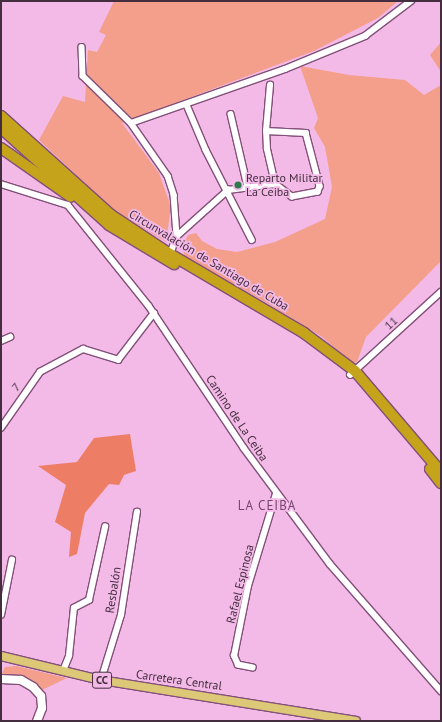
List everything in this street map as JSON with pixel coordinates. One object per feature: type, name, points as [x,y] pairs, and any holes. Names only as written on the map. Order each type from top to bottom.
[{"type":"highway","name":"Circunvalación de Santiago de Cuba","points":[[1,116],[6,126],[110,220],[169,257],[304,333],[353,373],[423,456]]},
{"type":"highway","points":[[1,148],[73,199],[110,220]]},
{"type":"highway","points":[[423,456],[441,472]]},
{"type":"highway","points":[[423,456],[441,483]]},
{"type":"main road","name":"Carretera Central","points":[[1,656],[101,680],[356,721]]},
{"type":"main road","points":[[1,679],[21,680],[33,687],[41,696],[42,708],[37,721]]},
{"type":"street","points":[[131,123],[187,105],[365,36],[411,1]]},
{"type":"street","points":[[82,47],[83,76],[131,123],[168,176],[174,195],[177,236],[169,257]]},
{"type":"street","points":[[266,131],[306,133],[320,186],[313,195],[292,197],[275,184],[269,162],[266,131],[270,85]]},
{"type":"street","points":[[187,105],[206,150],[228,190],[252,240]]},
{"type":"street","points":[[231,114],[248,187]]},
{"type":"street","name":"Camino de La Ceiba","points":[[1,184],[58,200],[68,205],[154,313],[276,494],[330,564],[441,691]]},
{"type":"street","points":[[177,236],[228,190],[275,184]]},
{"type":"street","points":[[58,200],[73,199]]},
{"type":"street","name":"11","points":[[353,373],[441,292]]},
{"type":"street","name":"7","points":[[1,428],[13,408],[36,382],[40,372],[80,349],[118,360],[154,313]]},
{"type":"street","points":[[1,341],[10,337]]},
{"type":"street","name":"Rafael Espinosa","points":[[253,668],[238,665],[234,656],[248,586],[276,494]]},
{"type":"street","name":"Resbalón","points":[[101,680],[121,615],[137,512]]},
{"type":"street","points":[[63,672],[70,656],[74,608],[89,600],[105,527]]},
{"type":"street","points":[[1,615],[12,560]]},
{"type":"shaded area","points":[[114,1],[398,1],[378,18],[314,51],[122,123],[159,173],[171,207],[166,242],[112,209],[39,140],[63,96],[85,102],[88,50],[97,52],[106,35],[99,32]]},
{"type":"shaded area","points":[[441,42],[441,72],[430,55]]},
{"type":"shaded area","points":[[300,66],[349,75],[405,80],[424,95],[441,85],[441,261],[366,337],[357,362],[352,363],[321,336],[267,303],[185,257],[182,247],[188,235],[196,233],[202,241],[217,249],[237,252],[275,242],[325,219],[332,187],[325,147],[314,128],[318,118]]},
{"type":"shaded area","points":[[130,434],[136,471],[124,475],[119,485],[109,484],[85,513],[77,554],[69,557],[71,532],[55,522],[66,485],[38,466],[77,462],[94,438]]},
{"type":"shaded area","points":[[16,666],[67,678],[42,690],[24,677],[1,676],[5,667]]},
{"type":"place","name":"Reparto Militar La Ceiba","points":[[238,185]]},
{"type":"district","name":"LA CEIBA","points":[[267,506]]}]
